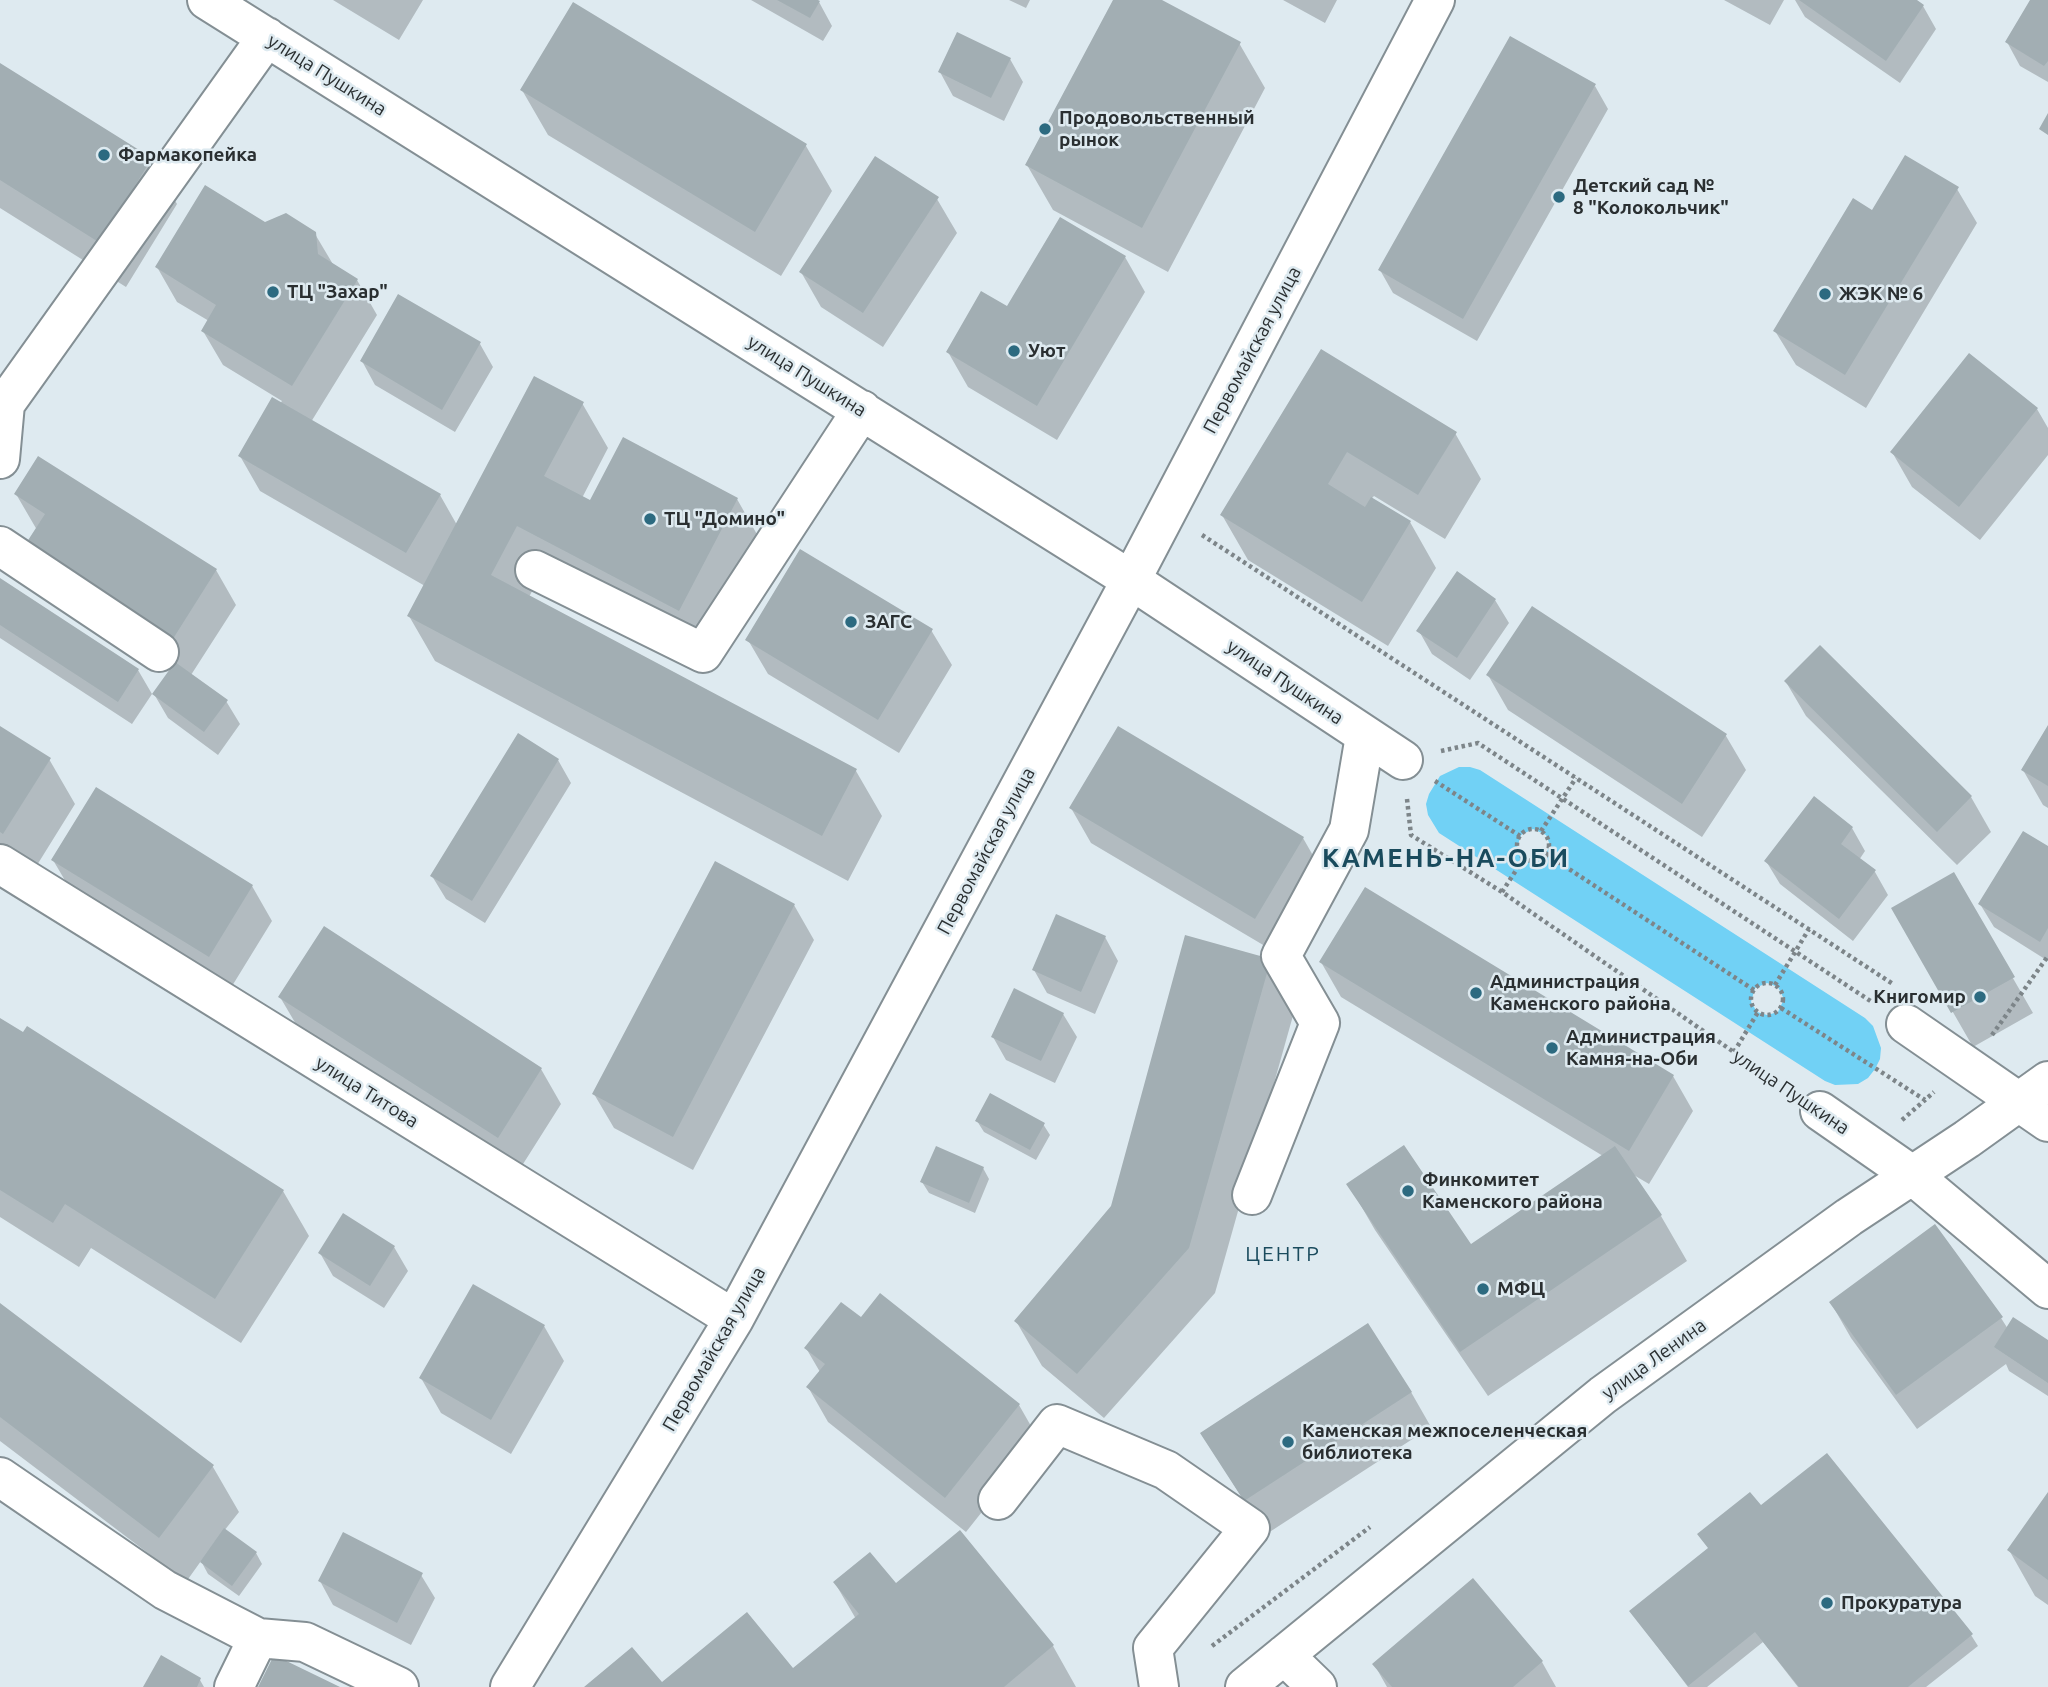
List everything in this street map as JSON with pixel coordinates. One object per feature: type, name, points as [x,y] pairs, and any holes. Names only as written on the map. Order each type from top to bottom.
[{"type":"street","name":"улица Пушкина","points":[[207,0],[1131,580],[1403,760]]},
{"type":"street","name":"Первомайская улица","points":[[510,1687],[734,1319],[1131,580],[1435,0]]},
{"type":"street","points":[[0,459],[5,404],[267,37]]},
{"type":"street","points":[[535,570],[703,653],[862,410]]},
{"type":"street","points":[[0,545],[159,652]]},
{"type":"street","points":[[1252,1195],[1320,1023],[1281,956],[1349,830],[1365,736]]},
{"type":"street","name":"улица Титова","points":[[0,864],[734,1319]]},
{"type":"street","points":[[1906,1024],[2038,1102]]},
{"type":"street","name":"улица Ленина","points":[[1245,1687],[1604,1395],[1912,1175],[2038,1102]]},
{"type":"street","name":"улица Пушкина","points":[[1819,1111],[1912,1175],[2048,1289]]},
{"type":"street","points":[[998,1500],[1058,1424],[1166,1470],[1250,1528],[1153,1648],[1159,1687]]},
{"type":"street","points":[[0,1477],[164,1590],[258,1639],[305,1642],[399,1687]]},
{"type":"street","points":[[234,1687],[258,1639]]},
{"type":"street","points":[[1284,1655],[1317,1687]]},
{"type":"path","points":[[1167,512],[1897,987]]},
{"type":"path","points":[[1403,760],[1478,743],[1906,1024]]},
{"type":"path","points":[[1403,760],[1520,836]]},
{"type":"path","name":"улица Пушкина","points":[[1403,760],[1411,835],[1502,892],[1819,1111]]},
{"type":"path","points":[[1541,831],[1576,778]]},
{"type":"path","points":[[1530,829],[1541,831],[1550,845],[1546,854],[1536,862],[1524,858],[1517,848],[1520,836],[1530,829]]},
{"type":"path","points":[[1546,854],[1754,990]]},
{"type":"path","points":[[1502,892],[1524,858]]},
{"type":"path","points":[[1775,985],[1809,929]]},
{"type":"path","points":[[1986,1044],[2048,956]]},
{"type":"path","points":[[1764,983],[1775,985],[1783,993],[1781,1008],[1770,1015],[1758,1012],[1751,1002],[1754,990],[1764,983]]},
{"type":"path","points":[[1734,1052],[1758,1012]]},
{"type":"shaded area","points":[[1459,767],[1480,770],[1865,1018],[1873,1026],[1881,1048],[1875,1069],[1868,1078],[1858,1084],[1835,1085],[1825,1081],[1439,833],[1428,815],[1426,804],[1440,776]],"holes":[[[1533,829],[1546,835],[1550,845],[1544,858],[1533,862],[1522,858],[1517,848],[1521,835]],[[1767,983],[1778,987],[1784,999],[1778,1012],[1767,1015],[1757,1012],[1751,1002],[1755,988]]]},
{"type":"building","points":[[777,0],[818,0],[820,1],[810,18]]},
{"type":"building","points":[[1113,0],[1162,0],[1241,42],[1142,228],[1025,165]]},
{"type":"building","points":[[1799,0],[1917,0],[1924,5],[1886,61]]},
{"type":"building","points":[[2030,0],[2048,0],[2048,61],[2044,66],[2005,42]]},
{"type":"building","points":[[573,2],[807,144],[755,232],[520,90]]},
{"type":"building","points":[[957,32],[1011,58],[991,98],[938,72]]},
{"type":"building","points":[[1510,36],[1596,84],[1463,319],[1378,270]]},
{"type":"building","points":[[0,63],[152,158],[100,243],[0,180]]},
{"type":"building","points":[[2048,113],[2048,135],[2039,129]]},
{"type":"building","points":[[1905,155],[1959,187],[1845,375],[1773,331],[1853,198],[1872,210]]},
{"type":"building","points":[[875,156],[939,197],[863,313],[799,272]]},
{"type":"building","name":"ТЦ \"Захар\"","points":[[205,185],[265,222],[286,213],[316,232],[318,254],[358,279],[292,386],[201,331],[216,305],[155,267]]},
{"type":"building","points":[[1060,217],[1126,256],[1037,406],[946,352],[981,291],[1007,306]]},
{"type":"building","points":[[398,294],[481,342],[442,410],[360,361]]},
{"type":"building","points":[[1321,349],[1457,432],[1418,495],[1347,452],[1328,484],[1365,507],[1371,497],[1411,521],[1362,602],[1220,515]]},
{"type":"building","points":[[1969,353],[2038,408],[1959,507],[1890,452]]},
{"type":"building","points":[[534,376],[584,402],[544,476],[590,500],[623,437],[738,498],[679,611],[517,526],[491,575],[857,769],[822,836],[407,616]]},
{"type":"building","points":[[272,397],[441,494],[406,553],[238,456]]},
{"type":"building","points":[[38,456],[217,569],[171,642],[23,548],[45,514],[14,494]]},
{"type":"building","points":[[800,549],[933,629],[878,720],[745,640]]},
{"type":"building","points":[[1457,571],[1496,599],[1457,658],[1416,631]]},
{"type":"building","points":[[0,578],[139,669],[118,702],[0,625]]},
{"type":"building","points":[[1532,606],[1727,734],[1682,804],[1486,675]]},
{"type":"building","points":[[1820,645],[1972,796],[1937,832],[1784,681]]},
{"type":"building","points":[[175,662],[228,700],[204,732],[152,694]]},
{"type":"building","points":[[2048,725],[2048,786],[2021,770]]},
{"type":"building","points":[[0,726],[51,758],[3,834],[0,832]]},
{"type":"building","points":[[1118,726],[1304,837],[1255,919],[1069,808]]},
{"type":"building","points":[[518,733],[559,759],[472,901],[430,876]]},
{"type":"building","points":[[96,787],[253,885],[209,957],[51,860]]},
{"type":"building","points":[[1814,796],[1853,827],[1841,844],[1876,870],[1839,919],[1764,861]]},
{"type":"building","points":[[2023,831],[2048,846],[2048,928],[2040,942],[1978,904]]},
{"type":"building","points":[[715,861],[795,904],[673,1137],[592,1094]]},
{"type":"building","points":[[1954,872],[2015,977],[1951,1013],[1891,908]]},
{"type":"building","points":[[1365,887],[1674,1075],[1629,1151],[1319,962]]},
{"type":"building","points":[[1056,914],[1106,936],[1081,992],[1032,970]]},
{"type":"building","points":[[324,926],[542,1068],[498,1138],[278,997]]},
{"type":"building","points":[[1185,935],[1271,959],[1189,1248],[1077,1374],[1014,1321],[1111,1206]]},
{"type":"building","points":[[1014,988],[1064,1013],[1041,1061],[991,1037]]},
{"type":"building","points":[[0,1018],[23,1032],[27,1026],[284,1190],[215,1299],[65,1204],[53,1223],[0,1190]]},
{"type":"building","points":[[990,1093],[1045,1123],[1030,1150],[975,1121]]},
{"type":"building","points":[[1404,1145],[1471,1244],[1615,1146],[1662,1215],[1460,1352],[1346,1184]]},
{"type":"building","points":[[936,1146],[984,1167],[969,1203],[920,1182]]},
{"type":"building","points":[[343,1213],[395,1246],[370,1286],[318,1253]]},
{"type":"building","points":[[1935,1224],[2003,1317],[1896,1395],[1829,1302]]},
{"type":"building","points":[[473,1284],[545,1325],[491,1420],[419,1378]]},
{"type":"building","points":[[880,1293],[1020,1404],[945,1498],[806,1387],[825,1364],[804,1348],[841,1302],[861,1317]]},
{"type":"building","points":[[0,1303],[214,1465],[159,1538],[0,1417]]},
{"type":"building","points":[[2013,1317],[2048,1340],[2048,1383],[1994,1347]]},
{"type":"building","points":[[1368,1323],[1412,1392],[1244,1501],[1200,1433]]},
{"type":"building","points":[[1827,1453],[1973,1634],[1908,1687],[1799,1687],[1755,1632],[1688,1686],[1629,1611],[1708,1548],[1697,1534],[1750,1492],[1761,1505]]},
{"type":"building","points":[[2048,1492],[2048,1580],[2007,1550]]},
{"type":"building","points":[[224,1528],[257,1552],[232,1586],[200,1562]]},
{"type":"building","points":[[960,1530],[1054,1645],[1004,1687],[584,1687],[632,1647],[662,1682],[747,1612],[793,1668],[859,1614],[833,1582],[870,1552],[896,1583]]},
{"type":"building","points":[[343,1532],[423,1573],[397,1623],[318,1581]]},
{"type":"building","points":[[1473,1578],[1543,1661],[1513,1687],[1392,1687],[1372,1664]]},
{"type":"building","points":[[161,1655],[201,1678],[197,1687],[143,1687]]},
{"type":"building","points":[[274,1655],[340,1687],[258,1687]]},
{"type":"place","name":"Продовольственный рынок","points":[[1045,129]]},
{"type":"place","name":"Фармакопейка","points":[[104,155]]},
{"type":"place","name":"Детский сад № 8 \"Колокольчик\"","points":[[1559,197]]},
{"type":"place","name":"ТЦ \"Захар\"","points":[[273,292]]},
{"type":"place","name":"ЖЭК № 6","points":[[1825,294]]},
{"type":"place","name":"Уют","points":[[1014,351]]},
{"type":"place","name":"ТЦ \"Домино\"","points":[[650,519]]},
{"type":"place","name":"ЗАГС","points":[[851,622]]},
{"type":"place","name":"Администрация Каменского района","points":[[1476,993]]},
{"type":"place","name":"Книгомир","points":[[1980,997]]},
{"type":"place","name":"Администрация Камня-на-Оби","points":[[1552,1048]]},
{"type":"place","name":"Финкомитет Каменского района","points":[[1408,1191]]},
{"type":"place","name":"МФЦ","points":[[1483,1289]]},
{"type":"place","name":"Каменская межпоселенческая библиотека","points":[[1288,1442]]},
{"type":"place","name":"Прокуратура","points":[[1827,1603]]},
{"type":"district","name":"КАМЕНЬ-НА-ОБИ","points":[[1446,858]]},
{"type":"district","name":"ЦЕНТР","points":[[1283,1254]]}]
